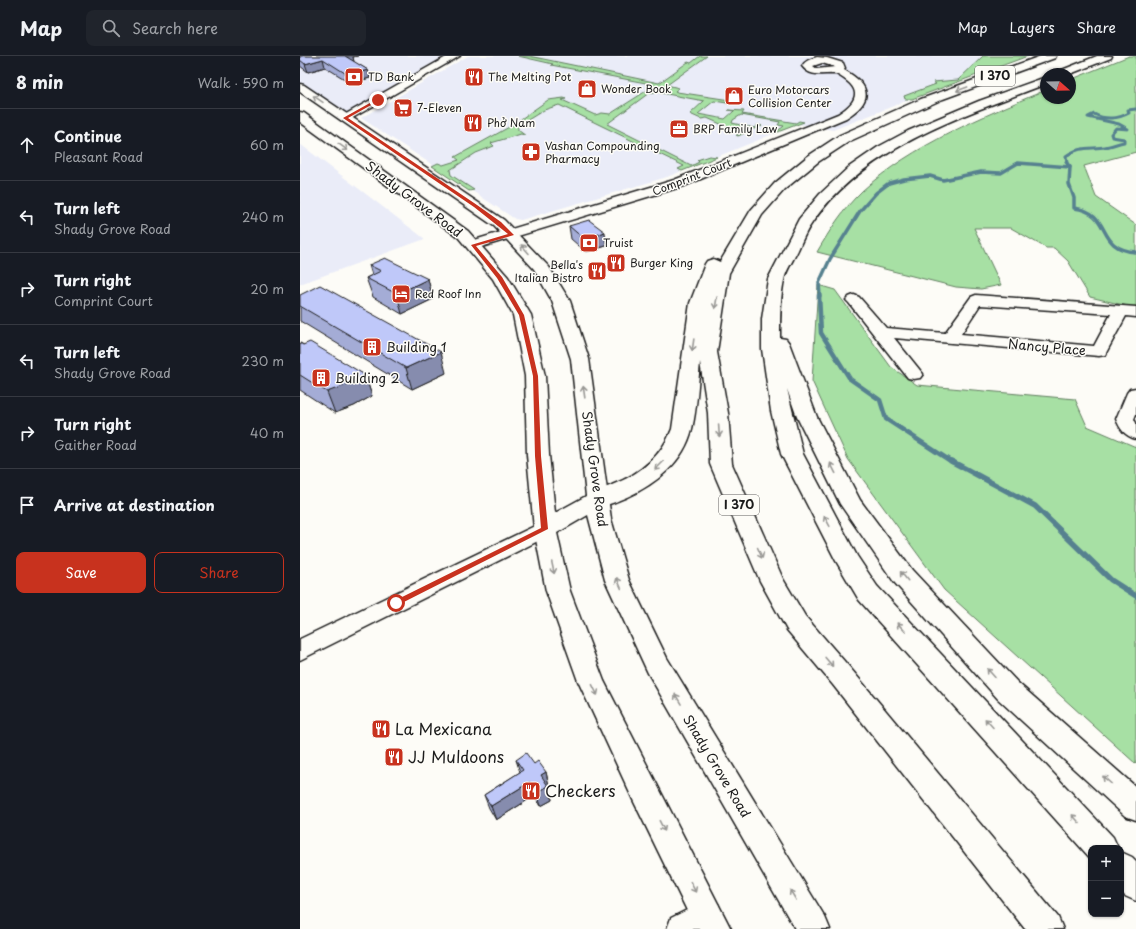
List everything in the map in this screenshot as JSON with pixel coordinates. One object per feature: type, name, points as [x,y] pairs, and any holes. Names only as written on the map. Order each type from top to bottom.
[{"type":"main road","name":"I 370","points":[[1046,929],[842,676],[796,623],[772,581],[721,464],[718,413],[708,352],[721,273],[756,213],[786,182],[813,160],[846,138],[939,97],[1051,56]]},
{"type":"main road","points":[[1076,68],[1107,56]]},
{"type":"main road","name":"I 370","points":[[1040,82],[983,104],[913,134],[883,150],[854,170],[825,197],[804,222],[776,279],[771,319],[771,349],[781,411],[792,454],[848,561],[868,592],[1099,845]]},
{"type":"main road","name":"Shady Grove Road","points":[[300,87],[499,222],[541,267],[564,307],[580,359],[600,519],[617,580],[657,665],[813,929]]},
{"type":"main road","points":[[545,529],[597,500],[627,489],[648,478],[669,456],[678,442],[683,422],[699,302],[709,271],[725,240],[757,194],[797,160],[828,139],[878,117],[939,97]]},
{"type":"main road","name":"Shady Grove Road","points":[[300,116],[313,132],[441,217],[463,234],[500,277],[522,315],[535,376],[538,456],[545,529],[558,591],[591,681],[701,924]]},
{"type":"main road","points":[[313,132],[345,118]]},
{"type":"main road","points":[[771,319],[807,417],[851,504],[903,576],[1008,691],[1136,806]]},
{"type":"main road","points":[[1124,871],[1136,885]]},
{"type":"street","points":[[345,118],[455,56]]},
{"type":"street","name":"Comprint Court","points":[[474,245],[512,235],[673,186],[842,116],[859,103],[861,92],[853,80],[836,70]]},
{"type":"street","points":[[854,300],[914,374]]},
{"type":"street","name":"Nancy Place","points":[[950,338],[976,300],[1128,311]]},
{"type":"street","name":"Nancy Place","points":[[881,332],[1099,351],[1128,311]]},
{"type":"street","points":[[1136,393],[1126,419],[1128,426],[1136,432]]},
{"type":"street","points":[[300,650],[545,529]]},
{"type":"shaded area","points":[[300,56],[453,56],[346,117],[300,86]]},
{"type":"shaded area","points":[[468,56],[1019,56],[833,130],[798,124],[667,177],[521,220],[515,219],[361,118]]},
{"type":"shaded area","points":[[300,144],[425,239],[300,284]]},
{"type":"green space","points":[[518,56],[529,56],[659,83],[688,62],[691,63],[700,56],[707,56],[667,85],[679,88],[675,91],[677,92],[730,100],[727,103],[714,101],[698,114],[725,119],[734,111],[728,110],[744,111],[742,114],[796,123],[799,121],[804,122],[775,133],[767,130],[778,130],[782,128],[784,126],[778,125],[780,122],[741,115],[733,120],[732,123],[754,128],[758,125],[762,126],[754,129],[749,127],[742,130],[745,133],[738,136],[736,135],[741,133],[707,118],[701,119],[690,114],[704,101],[656,92],[649,93],[607,124],[691,166],[699,162],[697,160],[709,156],[717,157],[682,171],[678,169],[684,166],[559,105],[544,110],[518,126],[518,130],[526,136],[521,134],[491,143],[494,146],[476,153],[450,170],[451,175],[474,190],[469,191],[432,166],[438,163],[443,165],[459,160],[455,157],[511,126],[548,100],[564,98],[566,99],[562,100],[595,115],[602,113],[610,114],[654,86],[651,84],[551,65],[553,64]]},
{"type":"green space","points":[[983,56],[1028,56],[912,99],[905,99],[904,96],[936,84],[933,82],[958,80]]},
{"type":"green space","points":[[1129,56],[1136,56],[1136,152],[1084,166],[1096,197],[1136,225],[1136,308],[1090,297],[1068,261],[1054,248],[1046,248],[1011,228],[974,228],[1001,285],[981,289],[956,287],[817,252],[837,220],[855,198],[903,159],[974,121],[1040,92],[1040,104],[1076,104],[1076,78]]},
{"type":"green space","points":[[818,285],[835,290],[891,367],[917,385],[1075,399],[1087,426],[1136,447],[1136,764],[944,590],[848,459],[812,381]]},
{"type":"building","points":[[300,56],[345,56],[368,70],[348,75],[323,59],[305,64],[300,60]]},
{"type":"building","points":[[589,220],[605,232],[584,239],[569,226]]},
{"type":"building","points":[[385,258],[428,279],[397,294],[366,278],[381,271],[369,265]]},
{"type":"building","points":[[320,285],[441,352],[406,368],[300,306],[300,295]]},
{"type":"building","points":[[310,342],[365,375],[346,385],[327,392],[300,375],[300,343],[303,345]]},
{"type":"building","points":[[526,753],[534,764],[538,761],[546,772],[541,775],[548,786],[537,793],[530,782],[491,806],[484,795],[523,770],[516,760]]},
{"type":"waterway","points":[[1067,163],[1066,156],[1075,151],[1085,148],[1105,147],[1124,142],[1124,139],[1112,137],[1111,134],[1116,128],[1128,129],[1119,124],[1088,117],[1094,114],[1107,118],[1116,118],[1129,113],[1128,110],[1136,109]]},
{"type":"waterway","points":[[1066,162],[1070,167]]},
{"type":"waterway","points":[[820,296],[819,283],[830,259],[860,211],[876,193],[889,183],[904,179],[930,176],[943,180],[981,172],[1001,173],[1018,163],[1070,167]]},
{"type":"waterway","points":[[1070,167],[1069,184],[1074,198],[1074,208],[1086,211],[1095,217],[1114,245],[1136,252]]},
{"type":"waterway","points":[[819,295],[821,333],[850,379],[880,400],[886,419],[952,462]]},
{"type":"waterway","points":[[951,461],[1035,506],[1111,580],[1136,596]]},
{"type":"place","name":"TD Bank","points":[[354,77]]},
{"type":"place","name":"The Melting Pot","points":[[474,77]]},
{"type":"place","name":"Wonder Book","points":[[587,89]]},
{"type":"place","name":"Euro Motorcars Collision Center","points":[[734,96]]},
{"type":"place","name":"7-Eleven","points":[[403,108]]},
{"type":"place","name":"Phở Nam","points":[[473,123]]},
{"type":"place","name":"BRP Family Law","points":[[679,129]]},
{"type":"place","name":"Vashan Compounding Pharmacy","points":[[531,152]]},
{"type":"place","name":"Truist","points":[[589,243]]},
{"type":"place","name":"Burger King","points":[[616,263]]},
{"type":"place","name":"Bella's Italian Bistro","points":[[597,271]]},
{"type":"place","name":"Red Roof Inn","points":[[401,294]]},
{"type":"place","name":"Building 1","points":[[372,347]]},
{"type":"place","name":"Building 2","points":[[321,378]]},
{"type":"place","name":"La Mexicana","points":[[381,729]]},
{"type":"place","name":"JJ Muldoons","points":[[394,757]]},
{"type":"place","name":"Checkers","points":[[531,791]]},
{"type":"route","points":[[378,100],[345,118],[499,222],[512,235],[474,245],[500,277],[522,315],[534,364],[538,456],[545,529],[396,603]]}]
